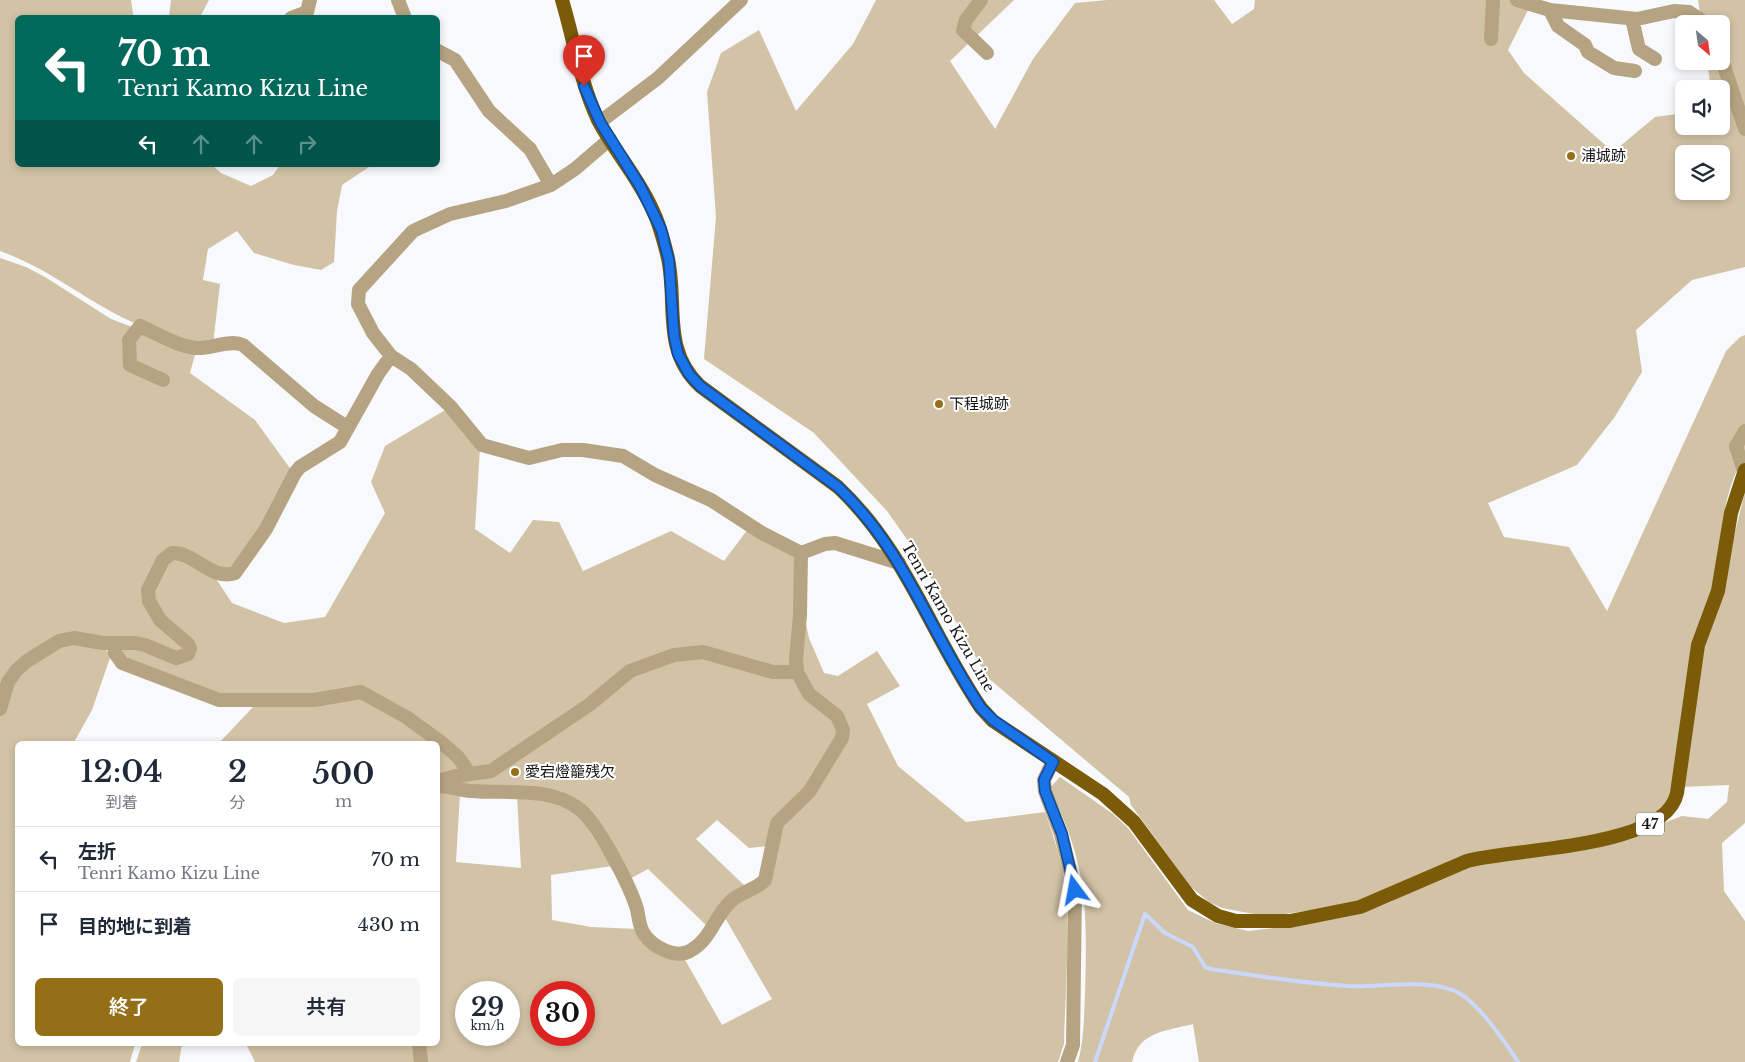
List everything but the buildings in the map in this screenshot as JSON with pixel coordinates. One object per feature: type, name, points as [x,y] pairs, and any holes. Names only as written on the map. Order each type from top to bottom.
[{"type":"main road","name":"Tenri Kamo Kizu Line","points":[[562,0],[584,86],[600,122],[640,186],[661,229],[669,261],[674,335],[678,354],[689,374],[709,393],[838,487],[868,518],[899,563],[981,708],[993,720],[1102,794],[1134,822],[1192,900],[1218,916],[1236,921],[1290,921],[1360,907],[1467,860],[1483,856],[1559,848],[1622,834],[1650,824],[1669,811],[1675,802],[1698,645],[1718,591],[1731,513],[1744,470]]},
{"type":"street","points":[[299,15],[307,12],[310,0]]},
{"type":"street","points":[[398,0],[404,15]]},
{"type":"street","points":[[600,122],[658,78],[741,0]]},
{"type":"street","points":[[981,0],[966,20],[962,30],[988,53]]},
{"type":"street","points":[[1491,39],[1493,0]]},
{"type":"street","points":[[1517,0],[1550,10],[1575,6],[1632,18],[1674,11],[1689,12],[1694,15]]},
{"type":"street","points":[[1550,10],[1558,26],[1584,45],[1588,52],[1614,68],[1635,71]]},
{"type":"street","points":[[1632,18],[1639,49],[1655,60]]},
{"type":"street","points":[[440,52],[455,60],[489,111],[530,149],[551,185]]},
{"type":"street","points":[[1725,70],[1745,129]]},
{"type":"street","points":[[610,139],[575,169],[551,185],[506,201],[450,214],[432,221],[405,239],[364,283],[358,295],[358,304],[366,324],[391,356],[411,369],[450,406],[482,444],[529,458],[562,450],[583,450],[623,456],[656,476],[711,500],[762,534],[801,553],[825,544],[835,543],[899,563]]},
{"type":"street","points":[[163,380],[130,364],[129,340],[140,326],[190,347],[209,348],[238,343],[243,345],[314,406],[348,427]]},
{"type":"street","points":[[0,709],[12,676],[21,665],[59,641],[74,638],[114,644],[122,642],[145,644],[176,658],[188,654],[190,649],[188,644],[160,620],[149,601],[148,590],[163,560],[172,553],[182,554],[222,574],[235,573],[266,529],[295,473],[300,467],[334,447],[391,356]]},
{"type":"street","points":[[1744,470],[1736,446],[1745,431]]},
{"type":"street","points":[[440,786],[471,791],[542,794],[564,799],[580,809],[599,832],[616,864],[636,908],[640,928],[658,946],[673,954],[683,954],[706,938],[731,901],[765,880],[777,823],[809,792],[842,738],[842,724],[837,716],[809,694],[798,672],[796,659],[800,615],[801,553]]},
{"type":"street","points":[[114,644],[115,653],[122,663],[219,700],[314,700],[361,692],[406,717],[439,741]]},
{"type":"street","points":[[440,781],[491,771],[590,704],[630,671],[654,660],[683,653],[703,652],[773,672],[798,672]]},
{"type":"street","points":[[440,742],[458,757],[470,774]]},
{"type":"street","points":[[1053,762],[1044,780],[1045,791],[1062,834],[1075,890],[1073,1045],[1067,1062]]},
{"type":"street","points":[[419,1046],[421,1062]]},
{"type":"shaded area","points":[[0,0],[131,0],[134,15],[15,15],[15,167],[214,167],[221,173],[251,186],[273,175],[279,167],[369,167],[342,185],[337,211],[334,262],[321,270],[294,265],[254,253],[237,231],[208,249],[203,280],[220,284],[213,344],[203,345],[122,318],[30,264],[0,251]]},
{"type":"shaded area","points":[[171,0],[209,0],[201,15],[169,15]]},
{"type":"shaded area","points":[[876,0],[1014,0],[950,61],[995,129],[1033,59],[1075,3],[1107,0],[1214,0],[1232,24],[1254,9],[1255,0],[1533,0],[1508,50],[1524,73],[1613,152],[1655,117],[1675,114],[1675,135],[1730,135],[1730,80],[1710,80],[1708,70],[1730,70],[1730,15],[1700,15],[1698,0],[1745,0],[1745,267],[1692,280],[1636,330],[1642,372],[1614,418],[1577,465],[1488,503],[1504,537],[1569,547],[1607,611],[1726,351],[1740,337],[1745,335],[1745,456],[1737,469],[1724,512],[1715,573],[1671,798],[1649,818],[1626,827],[1577,839],[1474,853],[1384,894],[1346,905],[1285,914],[1259,915],[1222,908],[1209,902],[1191,887],[1131,805],[1129,797],[987,677],[918,555],[887,511],[814,433],[704,359],[716,217],[707,92],[721,53],[759,30],[796,111],[853,44]]},
{"type":"shaded area","points":[[0,258],[26,267],[45,277],[111,319],[196,351],[190,373],[255,420],[292,471],[263,527],[228,571],[183,550],[144,589],[185,646],[185,652],[58,637],[0,695]]},
{"type":"shaded area","points":[[447,409],[480,448],[475,529],[510,553],[533,520],[559,522],[583,571],[671,531],[724,561],[748,529],[794,556],[796,562],[791,667],[774,668],[673,651],[587,701],[489,767],[477,769],[362,687],[325,694],[220,695],[125,659],[120,651],[123,647],[191,658],[154,599],[153,591],[169,560],[180,559],[215,577],[232,603],[284,623],[325,617],[385,513],[371,482],[385,446]]},
{"type":"shaded area","points":[[1745,492],[1745,823],[1722,843],[1724,891],[1745,921],[1745,1062],[1199,1062],[1193,1024],[1164,1031],[1148,1038],[1141,1044],[1132,1062],[1078,1062],[1083,1037],[1086,945],[1085,912],[1076,854],[1050,788],[1060,777],[1113,814],[1128,828],[1188,910],[1215,923],[1248,931],[1299,925],[1365,912],[1388,903],[1462,867],[1509,859],[1561,854],[1632,835],[1682,816],[1708,819],[1727,802],[1729,785],[1682,787],[1703,645],[1725,590],[1733,540]]},
{"type":"shaded area","points":[[804,615],[809,638],[824,673],[838,676],[877,651],[900,686],[867,704],[898,766],[966,822],[1045,812],[1061,863],[1067,912],[1064,1044],[1058,1062],[425,1062],[423,1046],[440,1046],[440,790],[460,793],[456,862],[521,868],[517,796],[541,797],[577,812],[612,866],[551,875],[552,920],[591,927],[637,929],[684,958],[722,1025],[772,999],[724,916],[734,904],[764,887],[781,825],[846,739],[801,671]]},
{"type":"shaded area","points":[[74,642],[105,649],[111,655],[92,710],[75,741],[15,741],[15,1046],[134,1046],[130,1062],[0,1062],[0,716],[12,684],[49,651]]},
{"type":"shaded area","points":[[692,656],[797,676],[834,719],[839,730],[768,846],[749,848],[717,820],[696,839],[746,887],[709,928],[648,869],[628,880],[582,806],[446,782],[484,777],[632,675]]},
{"type":"shaded area","points":[[360,696],[431,741],[221,741],[256,704]]},
{"type":"shaded area","points":[[440,747],[460,766],[458,771],[440,776]]},
{"type":"shaded area","points":[[141,1046],[182,1046],[179,1062],[136,1062]]},
{"type":"shaded area","points":[[247,1046],[415,1046],[417,1062],[255,1062]]},
{"type":"waterway","points":[[1095,1062],[1145,914],[1165,933],[1193,947],[1205,967],[1211,969],[1330,985],[1419,984],[1447,988],[1459,993],[1475,1006],[1492,1025],[1518,1062]]},
{"type":"place","name":"浦城跡","points":[[1571,156]]},
{"type":"place","name":"下程城跡","points":[[939,404]]},
{"type":"place","name":"愛宕燈籠残欠","points":[[515,772]]},
{"type":"route","points":[[584,86],[600,122],[640,186],[661,229],[669,261],[674,335],[678,354],[689,374],[700,386],[838,487],[857,506],[877,528],[892,551],[981,708],[993,720],[1053,762],[1044,780],[1045,791],[1062,834],[1075,890]]}]
